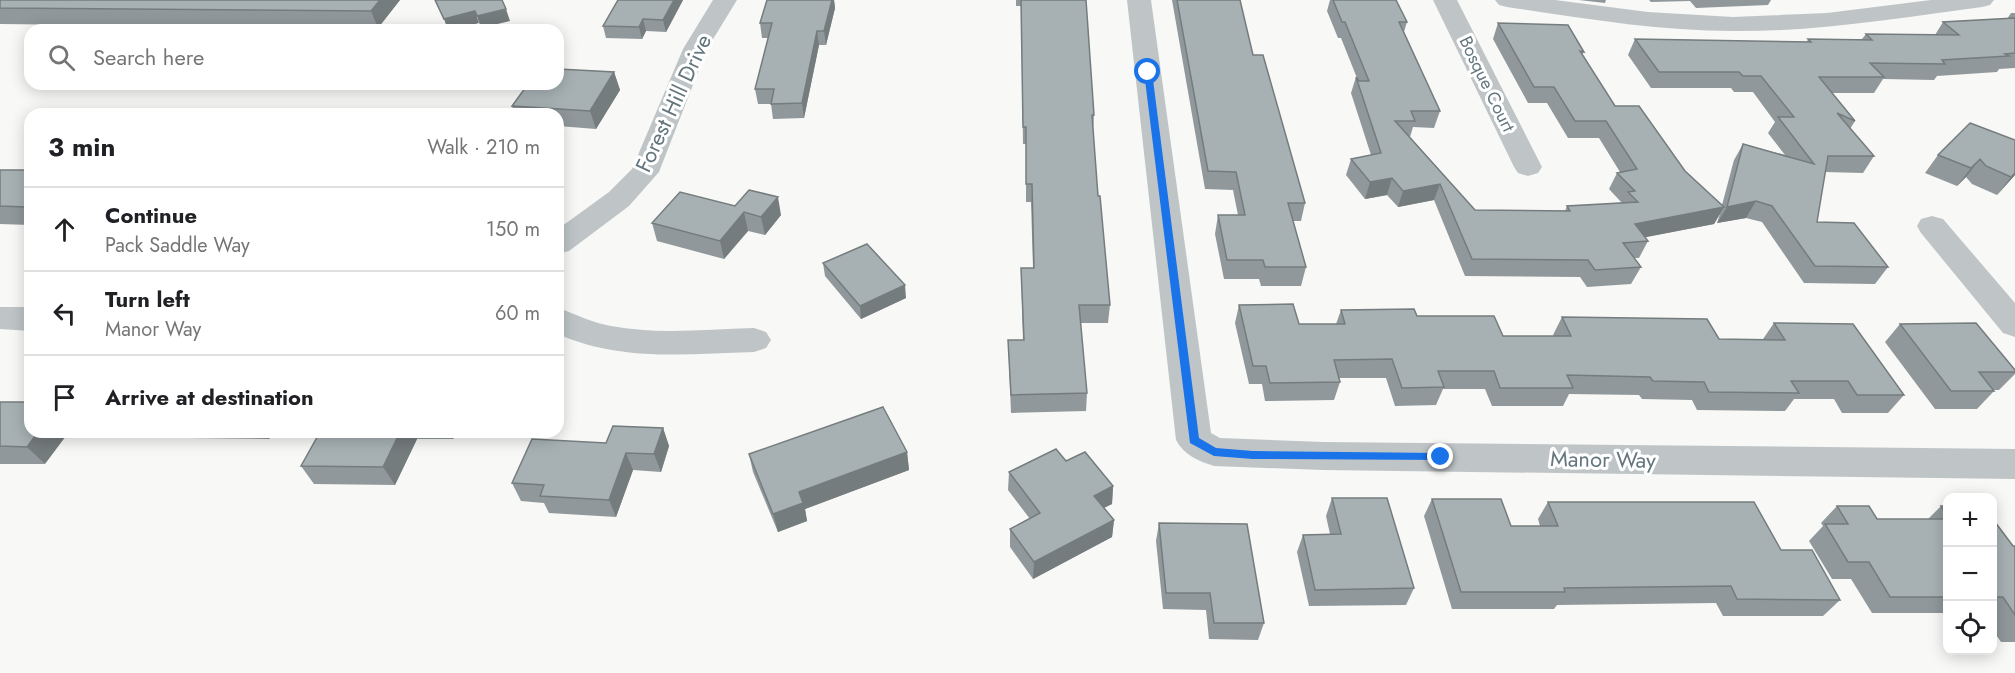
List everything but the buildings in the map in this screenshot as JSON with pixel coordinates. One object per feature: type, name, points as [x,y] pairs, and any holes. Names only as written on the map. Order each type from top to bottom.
[{"type":"street","name":"Forest Hill Drive","points":[[564,240],[619,199],[645,172],[695,49],[724,0]]},
{"type":"street","name":"Manor Way","points":[[1139,0],[1194,440],[1214,452],[1253,455],[2015,464]]},
{"type":"street","name":"Bosque Court","points":[[1445,0],[1528,167]]},
{"type":"street","points":[[1507,0],[1647,19],[1732,24],[1818,22],[1982,0]]},
{"type":"street","points":[[1932,226],[2015,325]]},
{"type":"street","points":[[0,318],[24,319]]},
{"type":"street","points":[[564,323],[590,334],[620,339],[642,341],[754,340]]},
{"type":"route","points":[[1148,72],[1194,440],[1214,452],[1253,455],[1441,457]]}]
